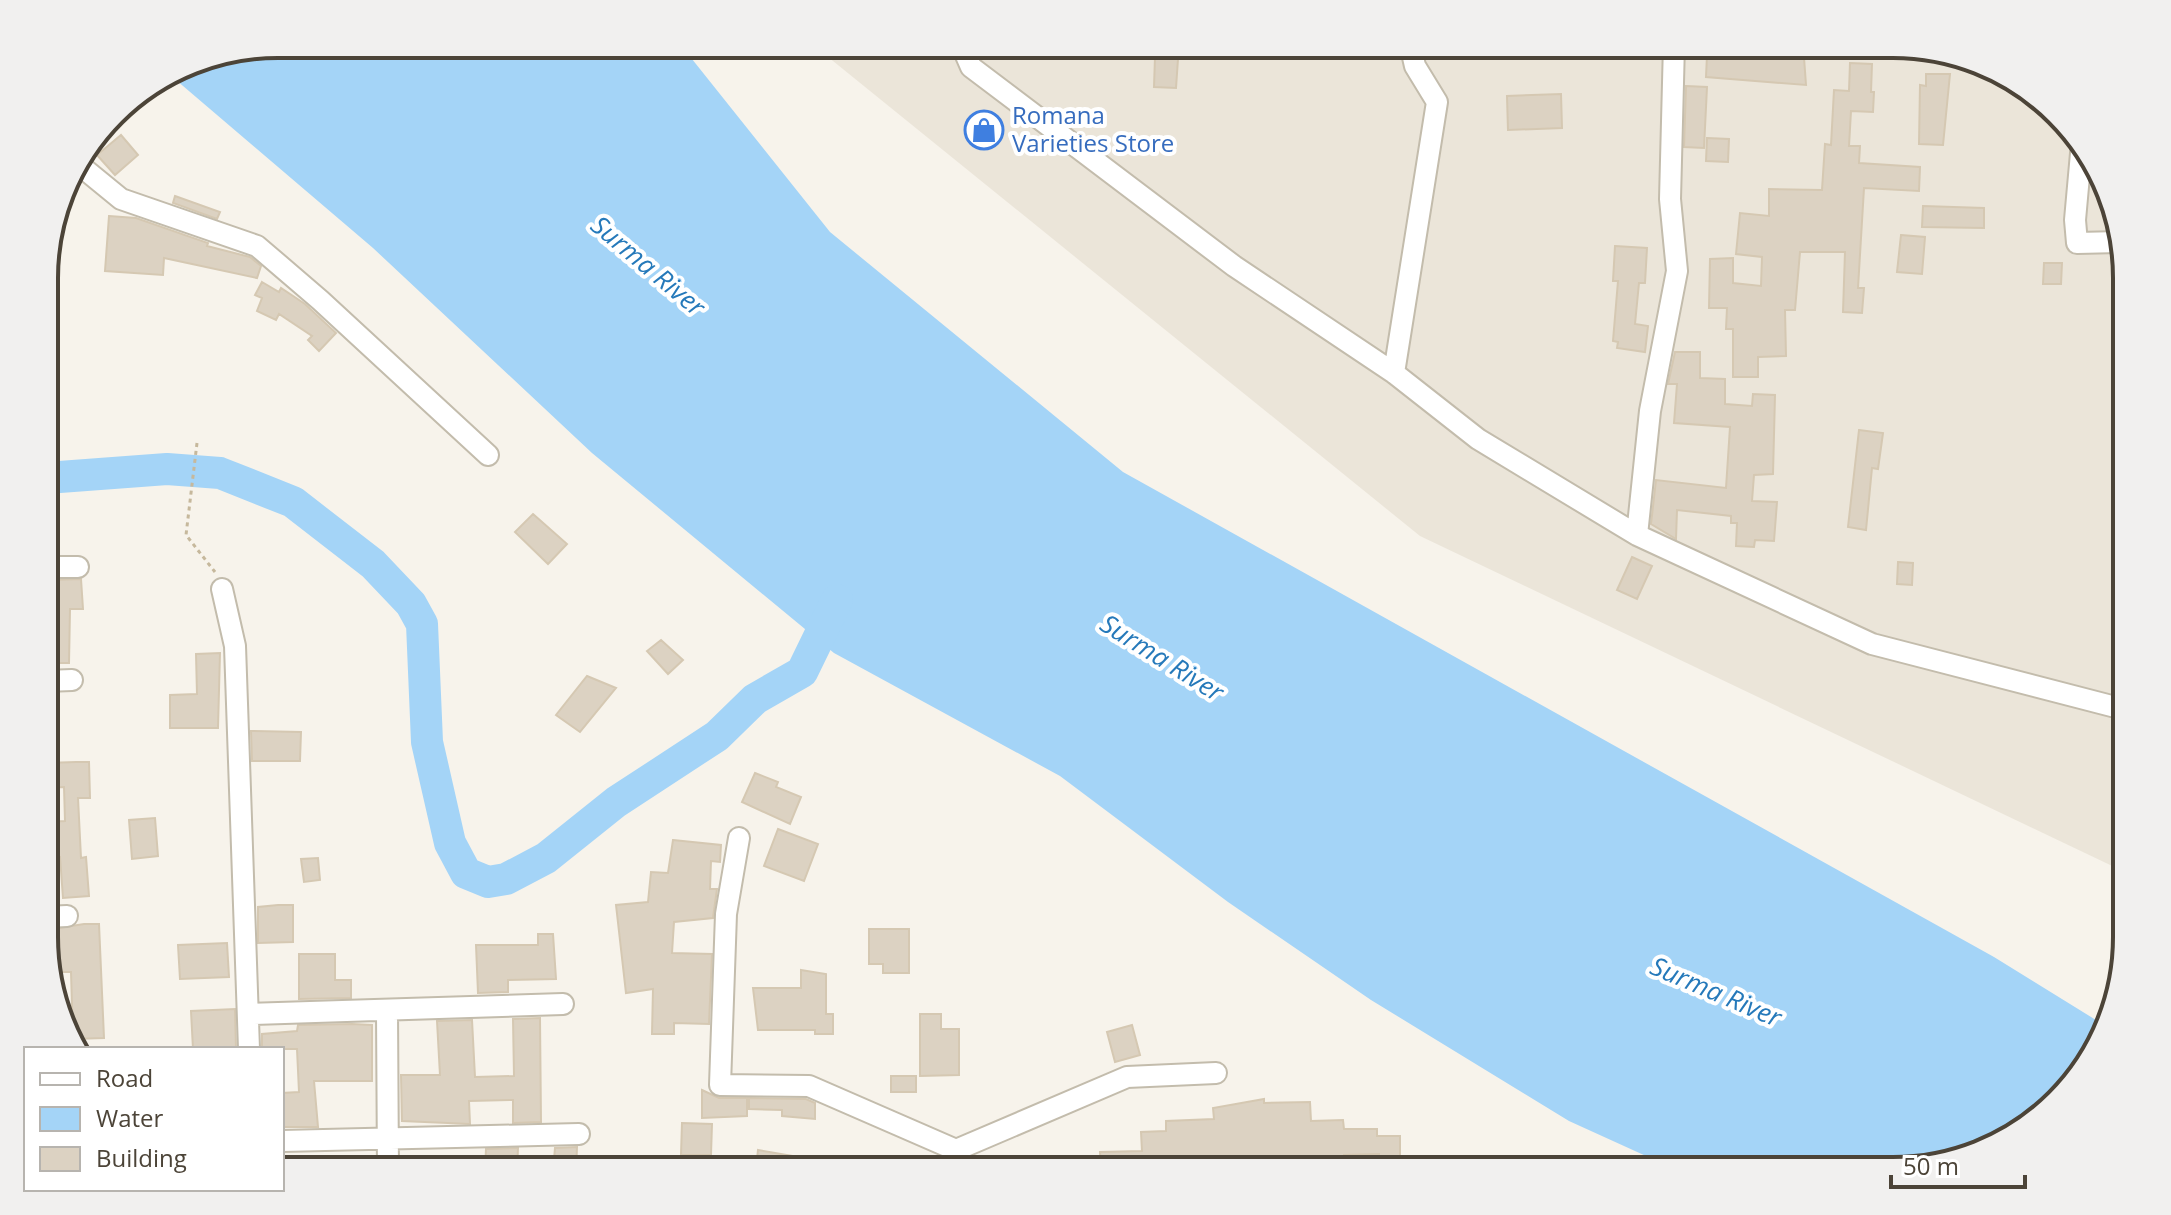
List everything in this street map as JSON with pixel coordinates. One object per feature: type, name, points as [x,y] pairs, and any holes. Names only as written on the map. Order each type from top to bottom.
[{"type":"street","points":[[967,58],[971,67],[1234,266],[1394,373],[1478,439],[1637,535],[1872,644],[2113,706]]},
{"type":"street","points":[[1394,373],[1437,102],[1413,58]]},
{"type":"street","points":[[1637,535],[1650,411],[1677,271],[1670,199],[1674,58]]},
{"type":"street","points":[[2080,162],[2075,220],[2077,243],[2110,242]]},
{"type":"street","points":[[86,170],[121,199],[257,246],[488,455]]},
{"type":"street","points":[[58,567],[78,567]]},
{"type":"street","points":[[222,589],[235,646],[249,1047]]},
{"type":"street","points":[[58,681],[72,680]]},
{"type":"street","points":[[739,838],[726,914],[720,1085],[809,1086],[950,1157]]},
{"type":"street","points":[[58,916],[67,916]]},
{"type":"street","points":[[250,1014],[563,1004]]},
{"type":"street","points":[[387,1012],[387,1157]]},
{"type":"street","points":[[966,1157],[1127,1077],[1216,1073]]},
{"type":"street","points":[[284,1141],[579,1134]]},
{"type":"path","points":[[197,443],[186,535],[212,567],[222,589]]},
{"type":"shaded area","points":[[829,58],[1893,58],[1950,65],[2003,87],[2049,122],[2084,168],[2101,207],[2113,263],[2113,866],[1420,536]]},
{"type":"water","name":"Surma River","points":[[278,58],[691,58],[830,232],[1123,472],[1994,957],[2096,1021],[2084,1047],[2049,1093],[2015,1120],[1964,1145],[1908,1157],[1648,1157],[1569,1121],[1371,1000],[1228,902],[1060,776],[834,653],[592,453],[373,248],[179,82],[221,65]]},
{"type":"building","points":[[1155,58],[1178,59],[1176,88],[1154,87]]},
{"type":"building","points":[[1707,58],[1804,58],[1806,85],[1706,77]]},
{"type":"building","points":[[1850,63],[1872,64],[1871,92],[1874,92],[1873,112],[1851,111],[1849,146],[1860,146],[1859,163],[1920,167],[1919,191],[1864,188],[1858,288],[1864,288],[1862,313],[1843,312],[1845,252],[1800,252],[1795,310],[1785,310],[1786,356],[1758,357],[1758,377],[1733,377],[1733,329],[1726,329],[1727,308],[1709,308],[1710,259],[1733,258],[1733,283],[1761,286],[1762,257],[1736,254],[1740,213],[1769,216],[1769,189],[1822,190],[1825,144],[1831,145],[1834,90],[1849,91]]},
{"type":"building","points":[[1926,74],[1950,74],[1943,145],[1919,144],[1920,85],[1926,86]]},
{"type":"building","points":[[1686,86],[1707,87],[1704,148],[1684,147]]},
{"type":"building","points":[[1561,94],[1562,128],[1508,130],[1507,96]]},
{"type":"building","points":[[121,135],[138,155],[115,175],[97,155]]},
{"type":"building","points":[[1707,138],[1729,139],[1728,162],[1706,161]]},
{"type":"building","points":[[175,196],[220,212],[217,219],[173,203]]},
{"type":"building","points":[[1923,206],[1984,208],[1984,228],[1922,227]]},
{"type":"building","points":[[109,216],[136,218],[208,243],[207,246],[250,257],[261,266],[257,278],[164,258],[163,275],[105,271]]},
{"type":"building","points":[[1901,235],[1925,237],[1922,274],[1897,272]]},
{"type":"building","points":[[1615,246],[1647,248],[1645,283],[1639,283],[1635,324],[1648,326],[1645,352],[1617,348],[1618,342],[1613,341],[1618,281],[1613,281]]},
{"type":"building","points":[[2044,263],[2062,263],[2061,284],[2043,284]]},
{"type":"building","points":[[262,282],[279,292],[281,288],[305,304],[336,333],[319,351],[308,340],[312,336],[279,314],[276,320],[257,311],[262,298],[255,295]]},
{"type":"building","points":[[1675,352],[1700,352],[1700,378],[1725,379],[1725,404],[1752,406],[1753,394],[1775,395],[1773,474],[1754,475],[1752,501],[1777,502],[1774,541],[1755,540],[1754,547],[1736,546],[1737,523],[1731,523],[1731,516],[1677,510],[1676,539],[1651,524],[1656,480],[1726,488],[1730,427],[1674,423],[1677,384],[1668,384]]},
{"type":"building","points":[[1859,430],[1883,433],[1878,469],[1872,468],[1866,530],[1848,527]]},
{"type":"building","points":[[533,514],[567,544],[548,564],[515,532]]},
{"type":"building","points":[[1632,557],[1652,566],[1637,599],[1617,590]]},
{"type":"building","points":[[1898,562],[1913,563],[1912,585],[1897,584]]},
{"type":"building","points":[[81,579],[83,609],[70,609],[69,663],[58,663],[58,580]]},
{"type":"building","points":[[661,640],[683,660],[668,674],[647,651]]},
{"type":"building","points":[[220,653],[218,728],[170,728],[170,695],[197,694],[196,654]]},
{"type":"building","points":[[587,676],[616,688],[580,732],[556,715]]},
{"type":"building","points":[[251,731],[301,732],[300,761],[252,761]]},
{"type":"building","points":[[89,762],[90,798],[78,798],[81,858],[86,857],[89,896],[63,898],[58,821],[65,821],[64,787],[58,787],[58,763]]},
{"type":"building","points":[[755,773],[778,782],[776,787],[801,797],[790,824],[742,802]]},
{"type":"building","points":[[155,818],[158,856],[132,859],[129,820]]},
{"type":"building","points":[[778,829],[818,844],[804,881],[764,866]]},
{"type":"building","points":[[673,840],[721,845],[720,862],[711,861],[710,889],[717,889],[713,918],[674,922],[672,953],[712,954],[709,1024],[674,1023],[674,1034],[652,1034],[653,989],[626,993],[616,905],[648,902],[651,872],[668,873]]},
{"type":"building","points":[[318,858],[320,880],[304,882],[301,859]]},
{"type":"building","points":[[293,905],[293,942],[258,943],[258,907]]},
{"type":"building","points":[[99,924],[104,1038],[84,1039],[72,1013],[71,972],[61,972],[58,928]]},
{"type":"building","points":[[869,929],[909,929],[909,973],[883,973],[883,964],[869,964]]},
{"type":"building","points":[[538,934],[553,934],[556,979],[508,980],[508,992],[478,993],[476,945],[538,945]]},
{"type":"building","points":[[227,943],[229,977],[180,979],[178,945]]},
{"type":"building","points":[[299,954],[335,954],[335,980],[351,980],[351,998],[299,999]]},
{"type":"building","points":[[801,970],[826,974],[826,1014],[833,1014],[833,1034],[815,1034],[815,1030],[758,1030],[753,988],[801,988]]},
{"type":"building","points":[[235,1009],[236,1047],[193,1047],[191,1011]]},
{"type":"building","points":[[920,1014],[941,1014],[941,1029],[959,1029],[959,1075],[920,1076]]},
{"type":"building","points":[[540,1018],[541,1122],[513,1123],[513,1100],[469,1101],[470,1124],[402,1121],[401,1075],[440,1075],[437,1021],[472,1020],[475,1077],[514,1076],[513,1019]]},
{"type":"building","points":[[298,1025],[372,1025],[372,1081],[314,1081],[318,1127],[284,1127],[284,1093],[299,1092],[297,1049],[262,1047],[262,1034],[297,1031]]},
{"type":"building","points":[[1132,1025],[1140,1055],[1115,1062],[1107,1032]]},
{"type":"building","points":[[891,1076],[916,1076],[916,1092],[891,1092]]},
{"type":"building","points":[[702,1090],[719,1098],[747,1098],[747,1116],[702,1118]]},
{"type":"building","points":[[749,1098],[806,1099],[815,1103],[815,1119],[782,1116],[782,1110],[749,1109]]},
{"type":"building","points":[[1264,1099],[1264,1103],[1310,1102],[1311,1121],[1343,1120],[1344,1129],[1377,1129],[1377,1136],[1400,1136],[1400,1157],[1379,1157],[1379,1154],[1344,1157],[1100,1157],[1100,1152],[1142,1151],[1141,1132],[1166,1131],[1166,1121],[1214,1119],[1213,1108]]},
{"type":"building","points":[[682,1123],[712,1124],[711,1155],[681,1155]]},
{"type":"building","points":[[577,1147],[577,1157],[554,1157],[555,1148]]},
{"type":"building","points":[[518,1148],[518,1157],[486,1157],[486,1149]]},
{"type":"building","points":[[758,1150],[799,1157],[757,1157]]},
{"type":"waterway","points":[[58,477],[167,469],[220,473],[293,502],[373,564],[411,604],[422,624],[427,742],[450,843],[466,873],[488,882],[506,879],[546,858],[616,802],[717,736],[755,699],[802,672],[837,600]]},
{"type":"place","name":"Romana Varieties Store","points":[[984,130]]}]
